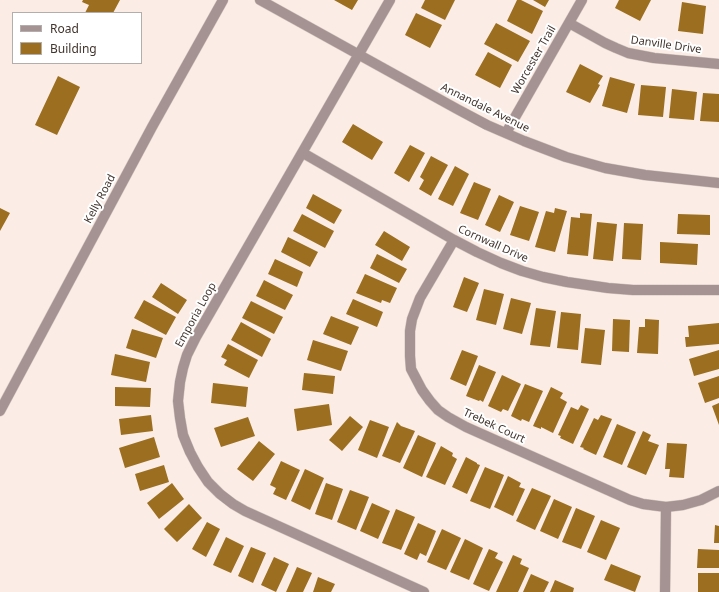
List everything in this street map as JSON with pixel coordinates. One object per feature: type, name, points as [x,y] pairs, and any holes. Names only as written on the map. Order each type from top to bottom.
[{"type":"street","name":"Kelly Road","points":[[0,411],[152,127],[223,0]]},
{"type":"street","name":"Annandale Avenue","points":[[260,0],[457,109],[487,125],[524,141],[605,168],[645,175],[719,183]]},
{"type":"street","name":"Emporia Loop","points":[[390,0],[196,337],[187,355],[180,382],[178,401],[183,435],[190,452],[208,482],[220,494],[245,511],[424,592]]},
{"type":"street","name":"Worcester Trail","points":[[506,133],[582,0]]},
{"type":"street","name":"Danville Drive","points":[[569,23],[605,43],[628,53],[654,58],[719,64]]},
{"type":"street","name":"Cornwall Drive","points":[[303,152],[477,252],[501,263],[543,277],[608,288],[633,290],[719,290]]},
{"type":"street","name":"Trebek Court","points":[[454,240],[420,298],[412,319],[410,331],[411,369],[422,390],[438,410],[466,427],[630,500],[643,504],[666,507],[692,504],[710,497],[719,491]]},
{"type":"street","points":[[664,592],[666,507]]},
{"type":"building","points":[[83,0],[120,0],[114,12],[86,12],[89,5],[82,2]]},
{"type":"building","points":[[334,0],[358,0],[352,10]]},
{"type":"building","points":[[425,0],[455,0],[445,20],[421,8]]},
{"type":"building","points":[[517,0],[521,0],[543,11],[532,34],[507,21]]},
{"type":"building","points":[[533,0],[549,0],[545,7]]},
{"type":"building","points":[[619,0],[651,0],[640,21],[615,8]]},
{"type":"building","points":[[682,2],[706,6],[703,34],[678,31]]},
{"type":"building","points":[[416,13],[442,25],[430,48],[405,35]]},
{"type":"building","points":[[496,23],[530,41],[518,62],[484,44]]},
{"type":"building","points":[[488,52],[512,65],[500,88],[475,75]]},
{"type":"building","points":[[580,64],[603,76],[598,84],[600,85],[590,103],[566,92]]},
{"type":"building","points":[[58,76],[80,87],[57,135],[35,125]]},
{"type":"building","points":[[610,77],[635,84],[627,113],[602,106]]},
{"type":"building","points":[[641,85],[666,87],[663,117],[638,115]]},
{"type":"building","points":[[672,89],[697,92],[694,120],[669,118]]},
{"type":"building","points":[[703,93],[719,94],[719,122],[700,121]]},
{"type":"building","points":[[353,124],[383,142],[372,160],[342,142]]},
{"type":"building","points":[[410,145],[425,153],[409,182],[394,173]]},
{"type":"building","points":[[431,156],[448,165],[431,196],[419,189],[424,180],[420,177]]},
{"type":"building","points":[[455,166],[469,174],[453,206],[438,199]]},
{"type":"building","points":[[474,182],[491,189],[478,220],[460,213]]},
{"type":"building","points":[[313,194],[342,210],[334,224],[306,208]]},
{"type":"building","points":[[499,195],[514,202],[500,232],[485,225]]},
{"type":"building","points":[[520,206],[539,212],[529,241],[510,235]]},
{"type":"building","points":[[0,208],[10,213],[0,231]]},
{"type":"building","points":[[555,208],[567,211],[555,252],[535,247],[546,211],[554,213]]},
{"type":"building","points":[[580,213],[592,214],[588,256],[567,254],[571,217],[580,218]]},
{"type":"building","points":[[302,214],[334,231],[325,248],[293,231]]},
{"type":"building","points":[[678,214],[710,215],[710,235],[677,234]]},
{"type":"building","points":[[597,222],[617,224],[613,261],[593,259]]},
{"type":"building","points":[[624,223],[643,224],[641,260],[622,259]]},
{"type":"building","points":[[384,231],[410,247],[402,261],[375,245]]},
{"type":"building","points":[[288,237],[318,252],[310,267],[281,252]]},
{"type":"building","points":[[660,242],[698,244],[697,265],[660,263]]},
{"type":"building","points":[[377,254],[407,269],[399,283],[370,268]]},
{"type":"building","points":[[275,259],[303,272],[297,287],[268,274]]},
{"type":"building","points":[[365,274],[397,288],[390,303],[382,300],[381,303],[356,293]]},
{"type":"building","points":[[464,277],[479,283],[467,312],[453,307]]},
{"type":"building","points":[[264,280],[293,295],[285,310],[256,296]]},
{"type":"building","points":[[161,283],[187,300],[178,314],[152,297]]},
{"type":"building","points":[[484,289],[504,294],[496,325],[476,320]]},
{"type":"building","points":[[511,298],[531,303],[522,334],[503,329]]},
{"type":"building","points":[[353,299],[383,312],[377,327],[346,314]]},
{"type":"building","points":[[144,300],[176,317],[166,335],[134,318]]},
{"type":"building","points":[[251,301],[283,317],[274,334],[242,318]]},
{"type":"building","points":[[536,308],[556,311],[550,347],[530,345]]},
{"type":"building","points":[[561,312],[581,314],[578,350],[557,348]]},
{"type":"building","points":[[331,316],[359,327],[351,345],[323,334]]},
{"type":"building","points":[[613,319],[630,320],[629,352],[612,351]]},
{"type":"building","points":[[645,319],[659,320],[658,354],[637,353],[639,327],[645,327]]},
{"type":"building","points":[[241,322],[271,339],[262,357],[231,340]]},
{"type":"building","points":[[719,323],[719,344],[686,347],[685,337],[689,337],[688,326]]},
{"type":"building","points":[[585,328],[605,330],[601,365],[581,363]]},
{"type":"building","points":[[132,329],[163,338],[156,358],[126,348]]},
{"type":"building","points":[[313,340],[348,351],[341,371],[307,360]]},
{"type":"building","points":[[228,344],[258,360],[249,378],[224,365],[227,360],[221,357]]},
{"type":"building","points":[[462,350],[478,356],[466,386],[450,379]]},
{"type":"building","points":[[719,350],[719,369],[694,376],[689,359]]},
{"type":"building","points":[[115,354],[150,362],[146,382],[111,375]]},
{"type":"building","points":[[479,365],[496,372],[483,402],[466,396]]},
{"type":"building","points":[[304,373],[335,376],[333,394],[302,390]]},
{"type":"building","points":[[502,375],[521,384],[508,411],[503,409],[501,412],[488,406]]},
{"type":"building","points":[[719,376],[719,398],[705,403],[698,383]]},
{"type":"building","points":[[213,383],[248,387],[246,407],[211,403]]},
{"type":"building","points":[[525,384],[543,391],[529,422],[522,419],[521,421],[511,416]]},
{"type":"building","points":[[115,387],[151,388],[150,407],[115,406]]},
{"type":"building","points":[[551,387],[563,393],[560,398],[567,402],[553,433],[541,427],[541,429],[533,426]]},
{"type":"building","points":[[719,403],[719,425],[712,406]]},
{"type":"building","points":[[329,404],[332,425],[297,431],[294,409]]},
{"type":"building","points":[[581,405],[589,409],[573,444],[560,438],[561,436],[558,435],[571,407],[578,410]]},
{"type":"building","points":[[151,415],[153,431],[121,435],[119,419]]},
{"type":"building","points":[[601,415],[612,419],[596,455],[580,447],[594,418],[598,420]]},
{"type":"building","points":[[350,416],[363,427],[342,451],[329,440]]},
{"type":"building","points":[[248,417],[255,436],[221,447],[214,428]]},
{"type":"building","points":[[370,420],[389,427],[377,458],[358,450]]},
{"type":"building","points":[[397,422],[401,426],[415,431],[400,463],[382,456]]},
{"type":"building","points":[[617,424],[636,432],[622,465],[603,457]]},
{"type":"building","points":[[643,431],[651,435],[648,441],[659,445],[646,475],[627,467]]},
{"type":"building","points":[[418,435],[436,443],[422,477],[403,468]]},
{"type":"building","points":[[154,437],[160,457],[125,468],[119,448]]},
{"type":"building","points":[[259,441],[275,454],[253,481],[237,469]]},
{"type":"building","points":[[667,443],[687,444],[684,478],[669,477],[670,469],[665,469]]},
{"type":"building","points":[[441,446],[453,453],[452,456],[457,459],[445,485],[426,477]]},
{"type":"building","points":[[466,457],[480,465],[467,494],[452,487]]},
{"type":"building","points":[[281,461],[300,470],[286,500],[273,494],[276,488],[270,485]]},
{"type":"building","points":[[164,465],[169,482],[140,491],[135,474]]},
{"type":"building","points":[[485,467],[504,475],[490,509],[470,501]]},
{"type":"building","points":[[305,469],[324,478],[310,510],[291,501]]},
{"type":"building","points":[[508,476],[521,483],[519,487],[525,489],[513,516],[494,507]]},
{"type":"building","points":[[172,483],[184,499],[159,519],[147,503]]},
{"type":"building","points":[[326,483],[343,489],[332,520],[315,514]]},
{"type":"building","points":[[532,488],[551,496],[535,530],[516,521]]},
{"type":"building","points":[[350,490],[369,497],[356,530],[337,522]]},
{"type":"building","points":[[554,499],[572,507],[558,539],[540,531]]},
{"type":"building","points":[[372,503],[390,511],[378,539],[360,531]]},
{"type":"building","points":[[189,504],[202,518],[177,542],[164,529]]},
{"type":"building","points":[[576,508],[595,516],[581,549],[562,542]]},
{"type":"building","points":[[396,509],[415,517],[401,550],[382,543]]},
{"type":"building","points":[[601,520],[620,528],[606,560],[587,552]]},
{"type":"building","points":[[207,522],[220,529],[206,557],[192,549]]},
{"type":"building","points":[[418,523],[436,531],[426,556],[420,553],[417,560],[404,554]]},
{"type":"building","points":[[715,525],[719,526],[719,543],[714,543]]},
{"type":"building","points":[[442,529],[461,538],[446,570],[427,562]]},
{"type":"building","points":[[226,537],[244,546],[231,573],[213,565]]},
{"type":"building","points":[[465,539],[483,548],[469,580],[450,572]]},
{"type":"building","points":[[251,547],[266,553],[253,583],[238,576]]},
{"type":"building","points":[[489,549],[498,553],[495,558],[503,562],[489,591],[473,584]]},
{"type":"building","points":[[698,549],[719,550],[719,568],[697,568]]},
{"type":"building","points":[[513,555],[522,559],[520,564],[529,568],[518,592],[496,592]]},
{"type":"building","points":[[274,557],[289,564],[276,592],[261,585]]},
{"type":"building","points":[[611,564],[641,576],[635,592],[604,580]]},
{"type":"building","points":[[297,567],[312,573],[303,592],[286,592]]},
{"type":"building","points":[[698,573],[719,573],[719,592],[698,592]]},
{"type":"building","points":[[531,574],[549,582],[544,592],[523,592]]},
{"type":"building","points":[[318,577],[335,584],[331,592],[313,592]]},
{"type":"building","points":[[555,580],[574,588],[573,592],[550,592]]}]
